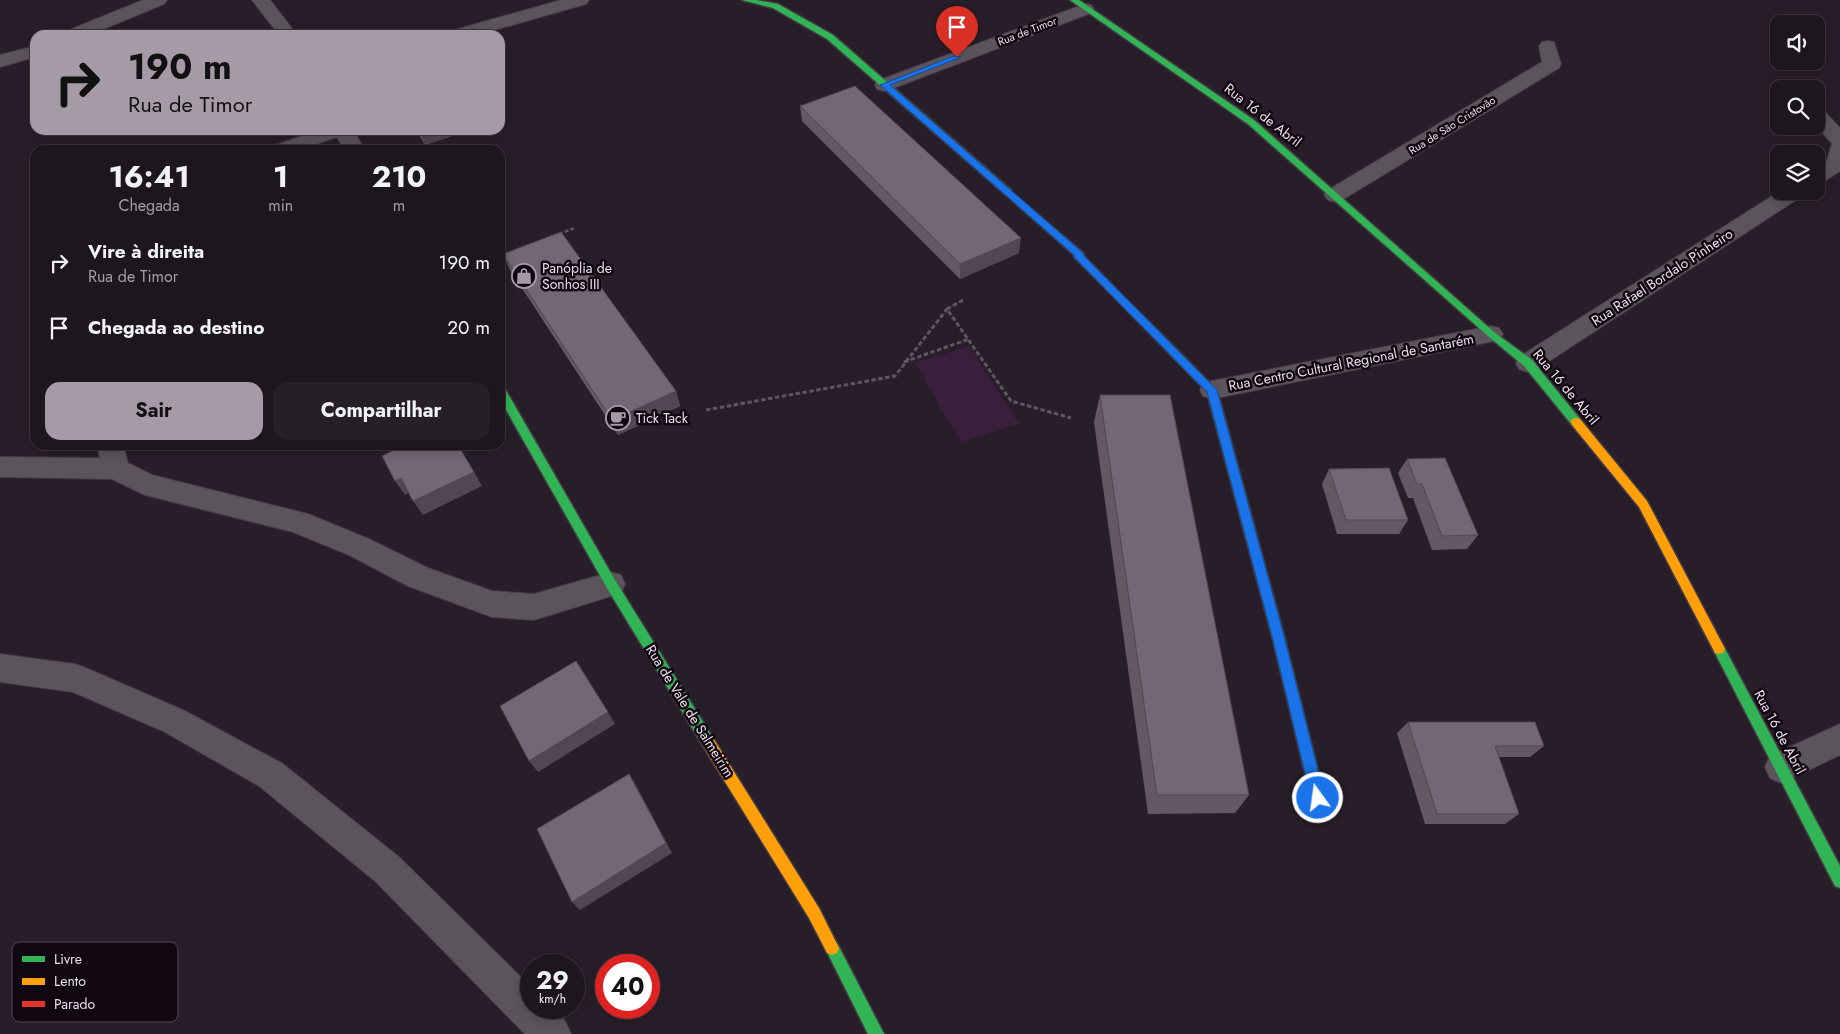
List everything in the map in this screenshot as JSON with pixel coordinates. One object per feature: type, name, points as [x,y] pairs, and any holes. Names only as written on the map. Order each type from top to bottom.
[{"type":"street","points":[[86,30],[158,0]]},
{"type":"street","points":[[261,0],[284,30]]},
{"type":"street","points":[[475,30],[580,0]]},
{"type":"street","points":[[746,0],[775,6],[830,37],[1080,255],[1078,256],[1212,390],[1278,636],[1318,798]]},
{"type":"street","name":"Rua de Timor","points":[[884,85],[1079,5]]},
{"type":"street","name":"Rua 16 de Abril","points":[[1079,5],[1251,122],[1491,334],[1528,363],[1643,504],[1840,882]]},
{"type":"street","name":"Rua de São Cristovão","points":[[1335,195],[1552,64],[1548,46]]},
{"type":"street","points":[[0,61],[30,52]]},
{"type":"street","points":[[1825,124],[1840,140]]},
{"type":"street","points":[[294,145],[324,135]]},
{"type":"street","points":[[1825,172],[1837,164],[1840,146]]},
{"type":"street","name":"Rua Rafael Bordalo Pinheiro","points":[[1528,363],[1781,200]]},
{"type":"street","name":"Rua Centro Cultural Regional de Santarém","points":[[1212,390],[1491,334]]},
{"type":"street","name":"Rua de Vale de Salmeirim","points":[[505,399],[611,584],[810,906],[876,1034]]},
{"type":"street","points":[[0,468],[113,457],[145,484],[298,522],[359,547],[418,577],[492,604],[534,607],[611,584]]},
{"type":"street","points":[[0,668],[75,678],[174,721],[271,775],[386,869],[552,1034]]},
{"type":"street","points":[[1781,767],[1840,739]]},
{"type":"path","points":[[558,235],[575,228]]},
{"type":"path","points":[[706,410],[895,376],[947,309],[963,300]]},
{"type":"path","points":[[947,309],[1011,401],[1071,418]]},
{"type":"path","points":[[904,363],[969,339]]},
{"type":"shaded area","points":[[969,346],[1019,424],[961,442],[915,363]]},
{"type":"building","points":[[855,86],[1021,238],[960,264],[800,106]]},
{"type":"building","points":[[561,232],[676,391],[612,420],[505,257],[505,253]]},
{"type":"building","points":[[1100,395],[1170,395],[1249,795],[1157,795]]},
{"type":"building","points":[[395,450],[461,450],[474,472],[413,501],[401,478],[395,481],[382,456]]},
{"type":"building","points":[[1445,458],[1478,535],[1442,536],[1422,484],[1417,484],[1407,459]]},
{"type":"building","points":[[1389,468],[1408,520],[1346,520],[1329,469]]},
{"type":"building","points":[[576,661],[608,712],[529,761],[500,706]]},
{"type":"building","points":[[1408,722],[1535,722],[1544,746],[1495,746],[1519,814],[1437,814]]},
{"type":"building","points":[[629,774],[666,843],[572,902],[537,829]]},
{"type":"traffic: fast","points":[[746,0],[775,6],[830,37],[1009,193]]},
{"type":"traffic: fast","points":[[1074,0],[1251,122],[1491,334],[1528,363],[1576,422]]},
{"type":"traffic: fast","points":[[1112,290],[1212,390],[1278,636],[1318,798]]},
{"type":"traffic: fast","points":[[505,399],[611,584],[708,742]]},
{"type":"traffic: fast","points":[[1719,649],[1840,881]]},
{"type":"traffic: fast","points":[[832,948],[876,1034]]},
{"type":"traffic: slow","points":[[1576,422],[1643,504],[1719,649]]},
{"type":"traffic: slow","points":[[708,742],[814,913],[832,948]]},
{"type":"traffic: jam","points":[[1009,193],[1080,255],[1078,256],[1112,290]]},
{"type":"place","name":"Panóplia de Sonhos III","points":[[524,276]]},
{"type":"place","name":"Tick Tack","points":[[618,418]]},
{"type":"route","points":[[957,57],[884,85],[1080,255],[1078,256],[1212,390],[1278,636],[1318,798]]}]
